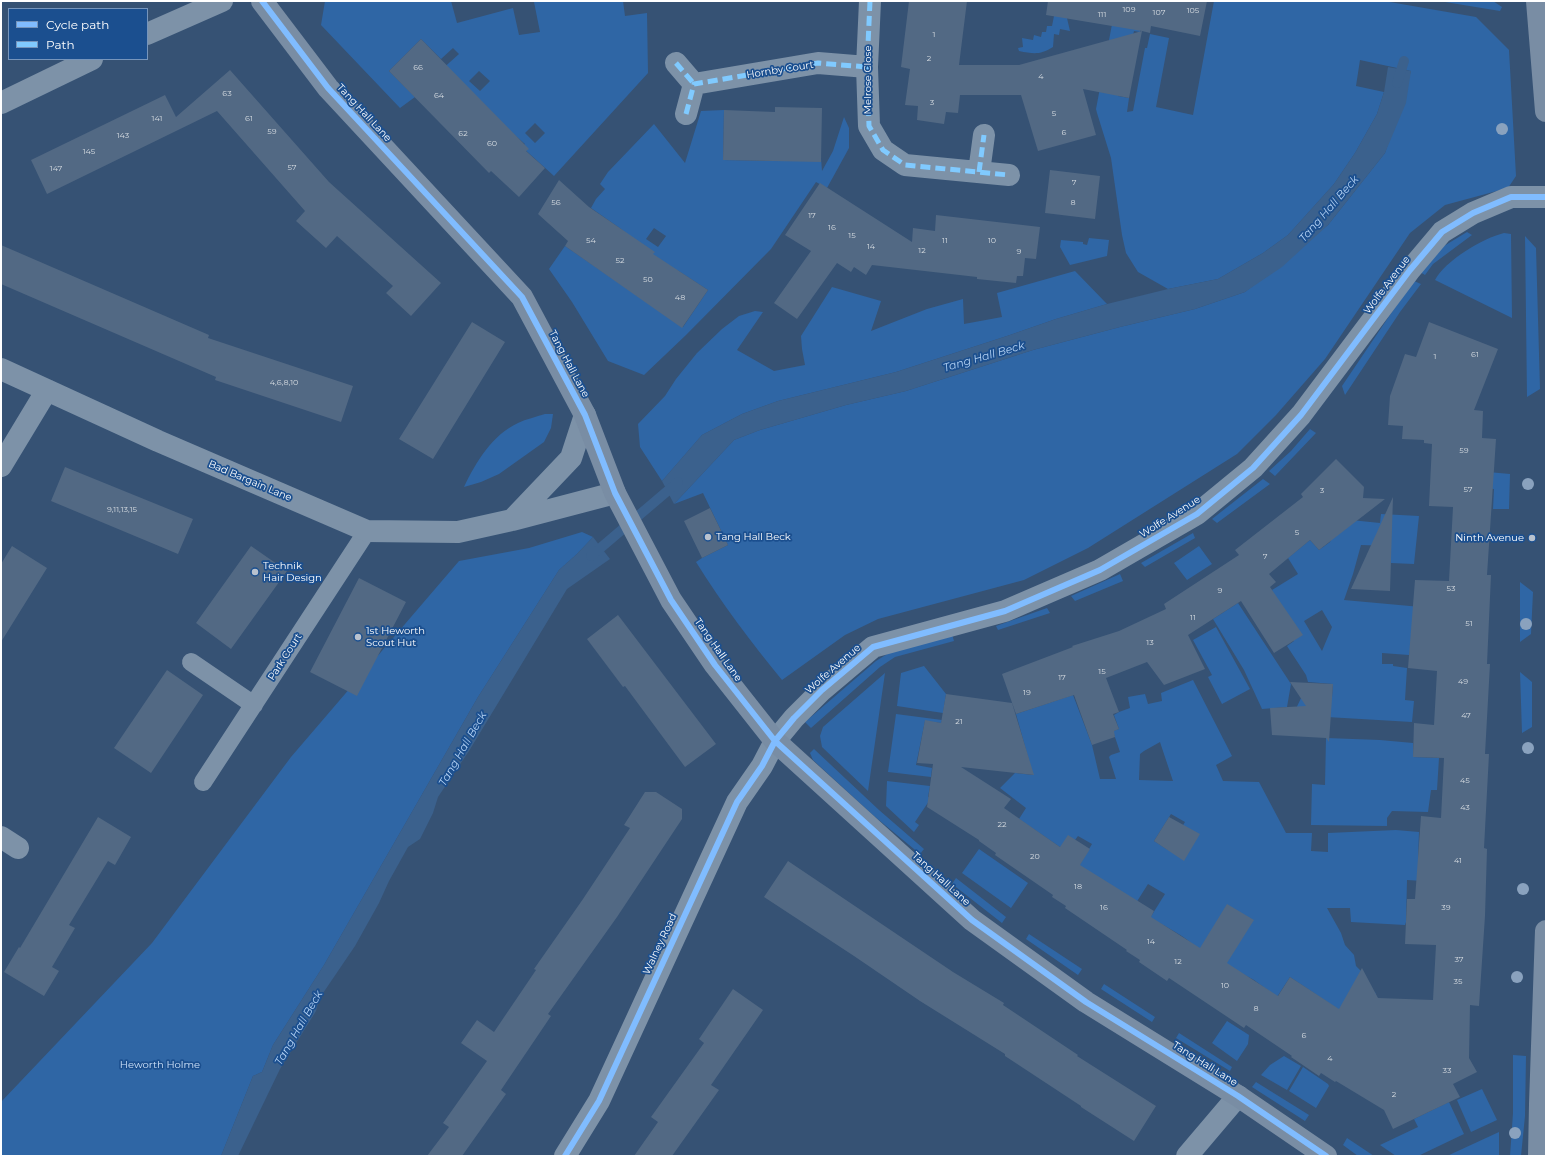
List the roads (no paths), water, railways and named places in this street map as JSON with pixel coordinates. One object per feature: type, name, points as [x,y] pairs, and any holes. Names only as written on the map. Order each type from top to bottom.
[{"type":"street","points":[[148,34],[222,1]]},
{"type":"street","name":"Tang Hall Lane","points":[[262,1],[328,88],[522,297],[585,415],[615,493],[671,600],[715,666],[775,742],[972,920],[1086,1002],[1238,1096],[1326,1156]]},
{"type":"street","name":"Melrose Close","points":[[870,1],[867,67],[869,126],[883,150],[905,165],[1009,175]]},
{"type":"street","points":[[1537,1],[1546,111]]},
{"type":"street","points":[[1,103],[90,60]]},
{"type":"street","points":[[676,63],[694,84],[686,114]]},
{"type":"street","name":"Hornby Court","points":[[694,84],[818,63],[867,67]]},
{"type":"street","points":[[978,172],[984,135]]},
{"type":"street","name":"Wolfe Avenue","points":[[775,742],[794,718],[822,690],[873,647],[1005,611],[1100,570],[1197,514],[1253,468],[1301,415],[1410,270],[1442,232],[1473,213],[1511,197],[1546,197]]},
{"type":"street","name":"Bad Bargain Lane","points":[[1,369],[158,441],[367,531],[458,532],[512,520],[615,493]]},
{"type":"street","points":[[1,466],[47,390]]},
{"type":"street","points":[[512,520],[571,458],[585,415]]},
{"type":"street","name":"Walney Road","points":[[565,1156],[599,1101],[737,802],[762,766],[775,742]]},
{"type":"street","points":[[1540,1156],[1540,1096],[1546,931]]},
{"type":"street","points":[[1187,1156],[1238,1096]]},
{"type":"lane","name":"Park Court","points":[[203,782],[367,531]]},
{"type":"lane","points":[[191,662],[254,705]]},
{"type":"water","points":[[1388,67],[1411,71],[1406,103],[1385,153],[1328,225],[1282,267],[1245,292],[1195,309],[1033,350],[906,391],[846,405],[760,430],[734,440],[674,504],[662,481],[702,435],[742,414],[778,401],[896,372],[1056,319],[1107,304],[1168,289],[1218,279],[1263,253],[1288,235],[1334,184],[1355,153],[1377,114],[1384,92]]},
{"type":"water","points":[[593,537],[610,559],[567,589],[469,751],[438,797],[433,813],[420,839],[408,847],[355,946],[319,999],[316,1011],[280,1069],[238,1156],[221,1156],[253,1076],[262,1072],[273,1045],[324,965],[478,697],[559,570]]},
{"type":"waterway","name":"Tang Hall Beck","points":[[1397,83],[1404,61]]},
{"type":"waterway","name":"Tang Hall Beck","points":[[591,556],[678,482]]},
{"type":"place","name":"Tang Hall Beck","points":[[708,537]]},
{"type":"place","name":"Ninth Avenue","points":[[1532,538]]},
{"type":"place","name":"Technik Hair Design","points":[[255,572]]},
{"type":"place","name":"1st Heworth Scout Hut","points":[[358,637]]},
{"type":"park label","name":"Heworth Holme","points":[[160,1065]]}]
